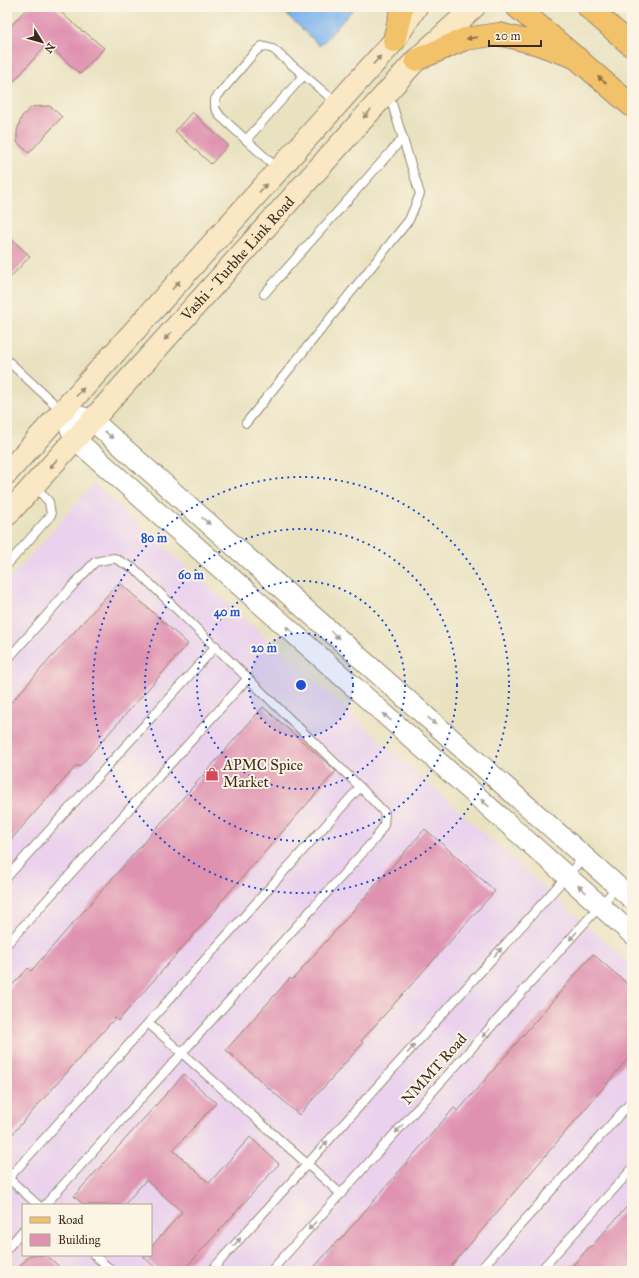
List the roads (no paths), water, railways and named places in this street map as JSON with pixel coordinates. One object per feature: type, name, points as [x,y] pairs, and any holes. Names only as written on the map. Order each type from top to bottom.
[{"type":"main road","points":[[394,41],[402,7]]},
{"type":"main road","name":"Vashi - Turbhe Link Road","points":[[7,473],[394,41],[416,7]]},
{"type":"main road","name":"Vashi - Turbhe Link Road","points":[[7,515],[416,60],[474,7]]},
{"type":"main road","points":[[517,7],[632,106]]},
{"type":"main road","points":[[588,7],[602,15],[632,46]]},
{"type":"main road","points":[[416,60],[465,39],[499,34],[535,43],[577,58]]},
{"type":"street","points":[[63,411],[92,420],[625,893]]},
{"type":"street","points":[[63,411],[75,439],[632,934]]},
{"type":"lane","points":[[279,170],[220,116],[215,108],[216,99],[254,53],[262,46],[273,49],[338,104]]},
{"type":"lane","points":[[246,140],[304,75]]},
{"type":"lane","points":[[246,423],[409,220],[420,194],[388,91]]},
{"type":"lane","points":[[264,294],[403,138]]},
{"type":"lane","points":[[7,360],[63,411]]},
{"type":"lane","points":[[7,564],[51,515],[49,502],[34,485]]},
{"type":"lane","points":[[7,660],[95,562],[114,558],[135,569],[216,646],[385,813],[384,825],[376,838],[46,1204]]},
{"type":"lane","points":[[7,877],[216,646]]},
{"type":"lane","points":[[7,944],[248,678]]},
{"type":"lane","points":[[37,1204],[7,1178],[360,787]]},
{"type":"lane","points":[[211,1271],[584,856]]},
{"type":"lane","name":"NMMT Road","points":[[271,1271],[600,906],[625,893]]},
{"type":"lane","points":[[148,1022],[341,1194]]},
{"type":"lane","points":[[480,1271],[632,1101]]},
{"type":"lane","points":[[540,1271],[632,1169]]},
{"type":"lane","points":[[7,1249],[22,1231]]},
{"type":"lane","points":[[95,1256],[112,1271]]},
{"type":"water","points":[[279,7],[355,7],[320,46]]},
{"type":"place","name":"APMC Spice Market","points":[[212,774]]}]
